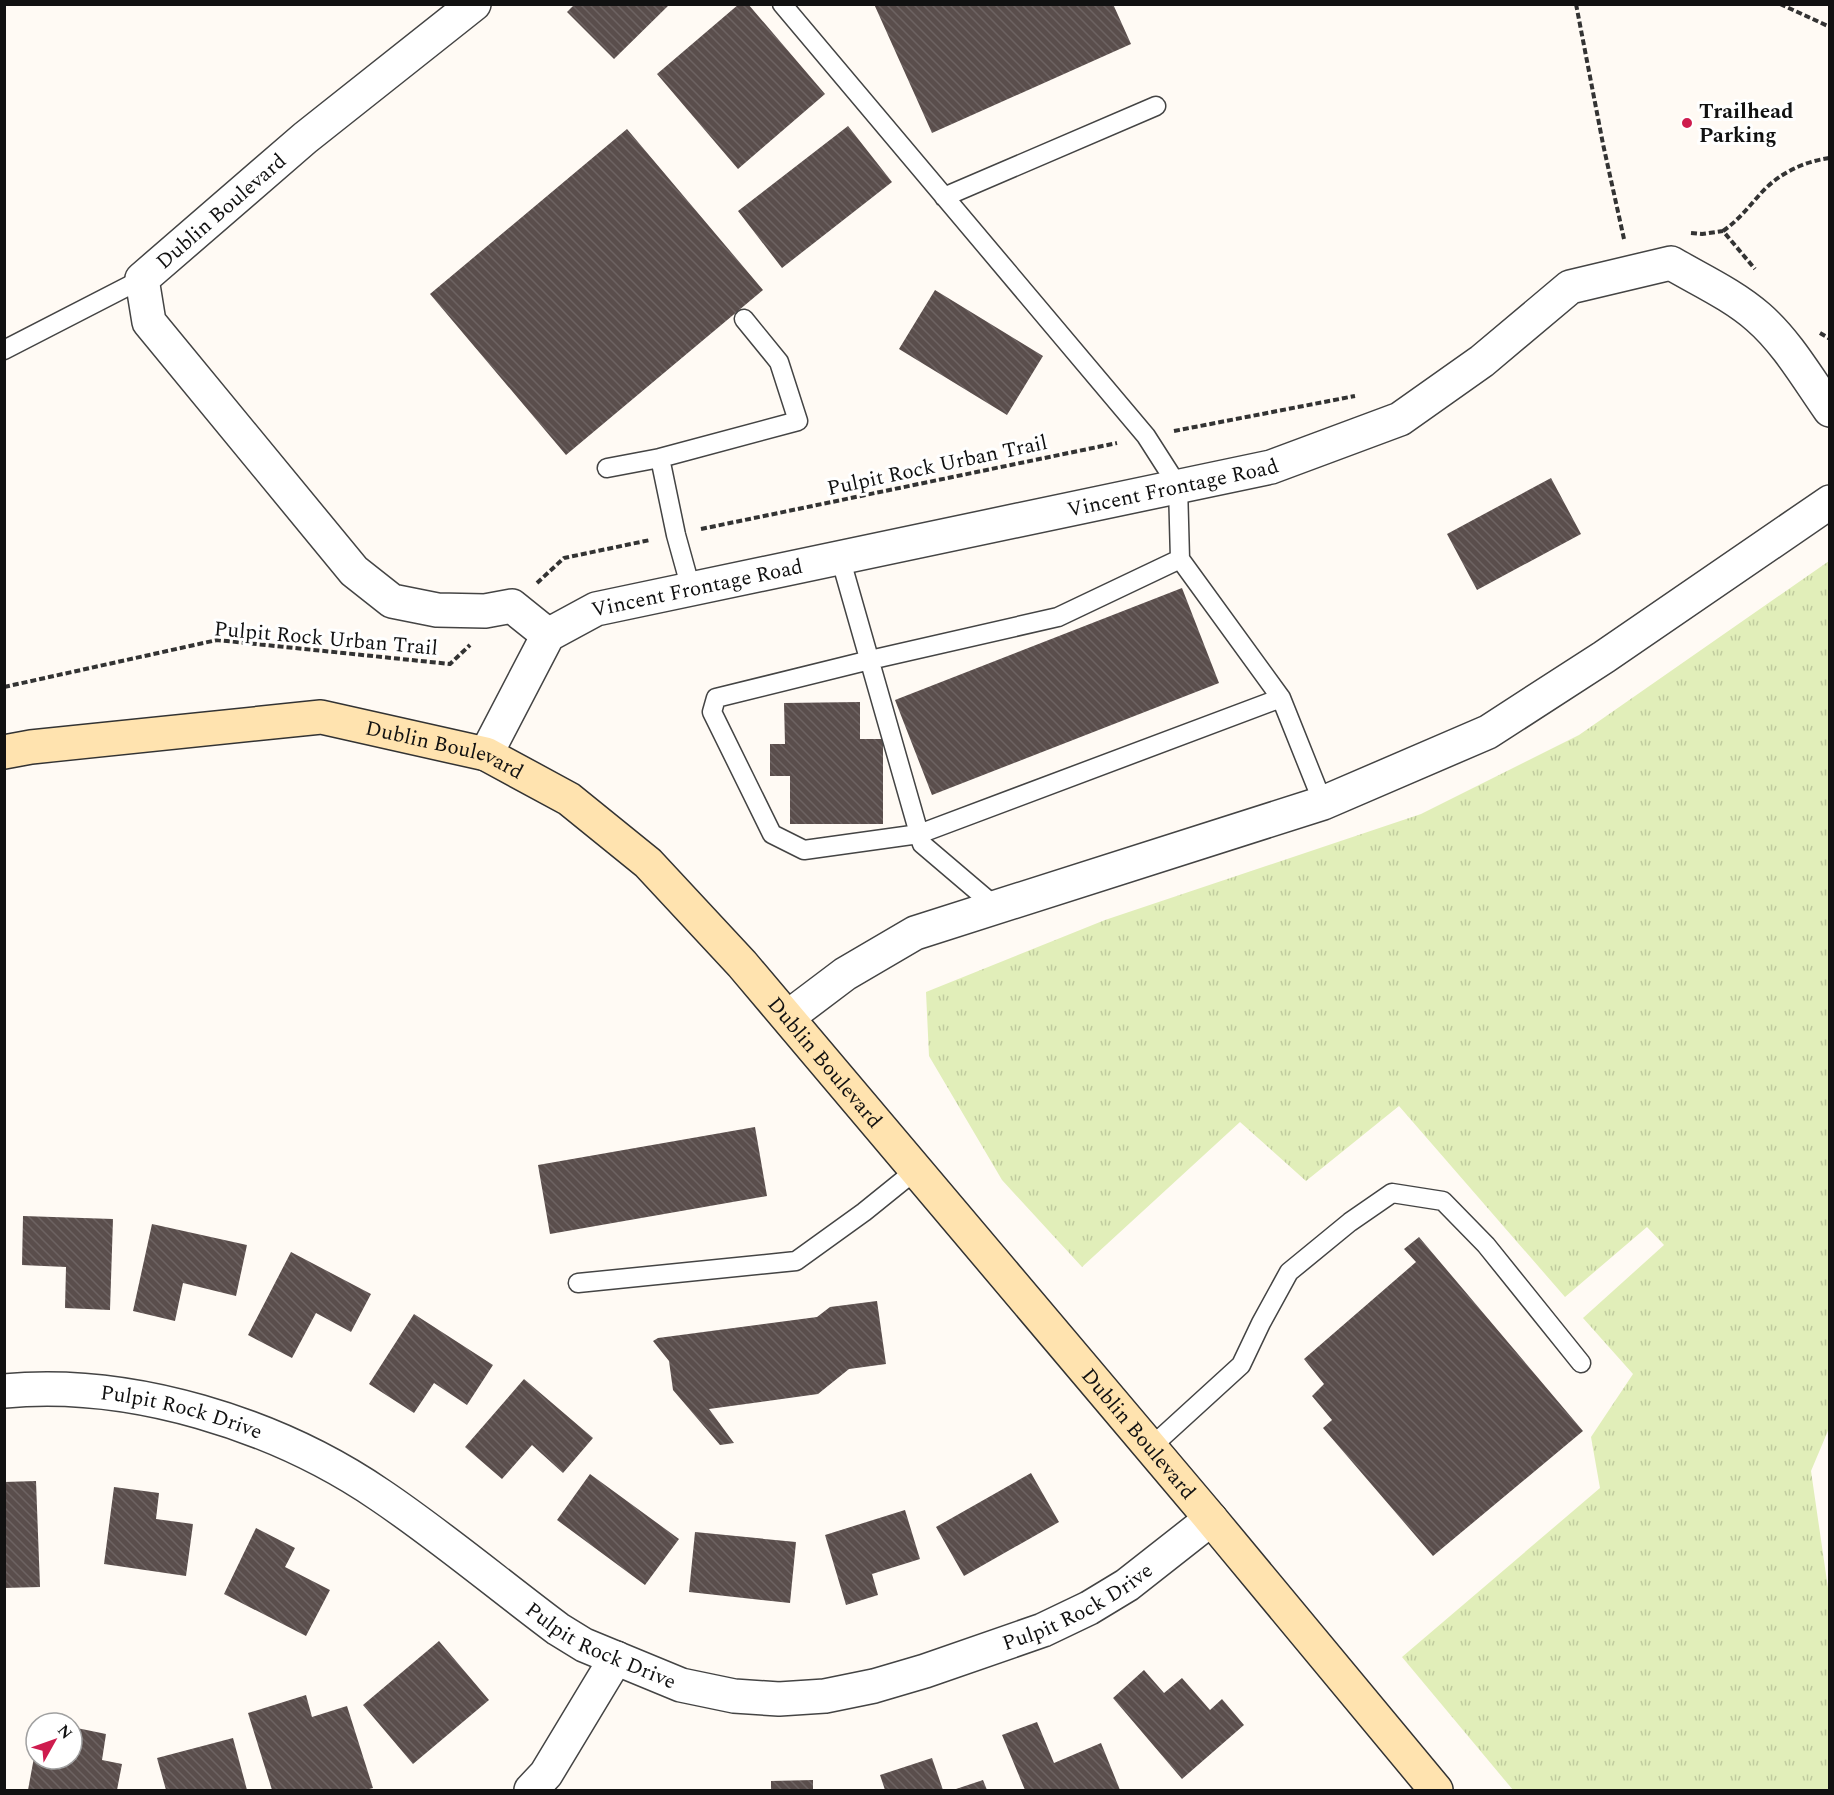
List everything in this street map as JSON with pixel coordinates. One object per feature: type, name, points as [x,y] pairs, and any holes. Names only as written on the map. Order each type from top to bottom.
[{"type":"main road","name":"Dublin Boulevard","points":[[4,752],[31,747],[321,717],[486,754],[569,799],[648,863],[742,964],[1211,1519],[1436,1791]]},
{"type":"street","name":"Dublin Boulevard","points":[[474,4],[305,138],[142,279],[149,322],[354,571],[392,601],[437,610],[485,611],[512,606]]},
{"type":"street","name":"Vincent Frontage Road","points":[[548,635],[596,609],[1271,467],[1400,419],[1482,361],[1570,287],[1671,263],[1760,318],[1794,357],[1830,410]]},
{"type":"street","points":[[788,1017],[845,974],[915,933],[1323,803],[1488,732],[1605,657],[1830,502]]},
{"type":"street","points":[[486,754],[548,635],[512,606]]},
{"type":"street","name":"Pulpit Rock Drive","points":[[4,1391],[79,1390],[130,1396],[216,1416],[264,1433],[336,1468],[380,1494],[558,1629],[584,1645],[681,1685],[734,1696],[779,1699],[825,1696],[874,1686],[925,1671],[1043,1630],[1089,1608],[1127,1585],[1211,1519]]},
{"type":"street","points":[[531,1791],[546,1774],[616,1658]]},
{"type":"lane","points":[[782,4],[1146,436],[1178,486],[1180,559],[1281,698],[1323,803]]},
{"type":"lane","points":[[944,197],[1156,105]]},
{"type":"lane","points":[[4,350],[142,279]]},
{"type":"lane","points":[[607,468],[660,458],[798,421],[780,362],[744,319]]},
{"type":"lane","points":[[660,458],[676,534],[691,589]]},
{"type":"lane","points":[[840,557],[922,844],[996,907]]},
{"type":"lane","points":[[1180,559],[1058,618],[870,660],[716,698],[712,712],[772,834],[804,850],[919,834],[1281,698]]},
{"type":"lane","points":[[578,1283],[796,1261],[864,1212],[916,1170]]},
{"type":"lane","points":[[1150,1448],[1241,1365],[1289,1272],[1350,1222],[1392,1194],[1443,1201],[1486,1245],[1581,1363]]},
{"type":"path","points":[[1576,4],[1624,240]]},
{"type":"path","points":[[1780,4],[1830,27]]},
{"type":"path","points":[[1689,233],[1724,231],[1765,189],[1781,177],[1814,160],[1830,158]]},
{"type":"path","points":[[1724,231],[1756,270]]},
{"type":"path","points":[[1616,241],[1633,237]]},
{"type":"path","points":[[1815,329],[1830,339]]},
{"type":"path","name":"Pulpit Rock Urban Trail","points":[[512,606],[564,558],[1146,436],[1356,396]]},
{"type":"path","name":"Pulpit Rock Urban Trail","points":[[4,687],[217,640],[450,664],[473,642]]},
{"type":"green space","points":[[1829,561],[1830,1426],[1811,1471],[1829,1595],[1829,1790],[1513,1790],[1402,1657],[1600,1488],[1591,1437],[1633,1374],[1583,1318],[1664,1245],[1647,1227],[1565,1297],[1399,1106],[1306,1181],[1240,1122],[1082,1267],[1002,1180],[929,1056],[926,992],[1105,920],[1421,814],[1579,735]]},
{"type":"building","points":[[575,4],[670,4],[614,59],[567,12]]},
{"type":"building","points":[[739,4],[748,4],[825,94],[738,169],[657,74]]},
{"type":"building","points":[[874,4],[1113,4],[1131,44],[932,133]]},
{"type":"building","points":[[848,126],[892,182],[782,268],[738,211]]},
{"type":"building","points":[[627,129],[763,290],[566,455],[430,294]]},
{"type":"building","points":[[935,290],[1043,356],[1007,415],[899,349]]},
{"type":"building","points":[[1551,478],[1581,534],[1477,590],[1447,534]]},
{"type":"building","points":[[1182,588],[1219,683],[932,795],[895,700]]},
{"type":"building","points":[[860,702],[860,739],[883,739],[883,824],[790,824],[790,776],[770,776],[770,744],[785,744],[784,703]]},
{"type":"building","points":[[755,1127],[767,1196],[550,1234],[538,1165]]},
{"type":"building","points":[[23,1216],[113,1219],[110,1310],[65,1308],[66,1267],[22,1265]]},
{"type":"building","points":[[152,1224],[247,1245],[236,1296],[183,1283],[175,1321],[133,1311]]},
{"type":"building","points":[[1419,1237],[1583,1431],[1433,1556],[1323,1428],[1332,1420],[1312,1396],[1324,1384],[1304,1359],[1416,1262],[1404,1249]]},
{"type":"building","points":[[291,1252],[371,1294],[351,1332],[316,1313],[292,1358],[248,1335]]},
{"type":"building","points":[[877,1301],[886,1364],[849,1369],[818,1394],[709,1409],[734,1443],[720,1445],[673,1390],[669,1361],[653,1341],[658,1338],[817,1317],[830,1307]]},
{"type":"building","points":[[414,1314],[493,1365],[467,1405],[434,1383],[414,1413],[369,1384]]},
{"type":"building","points":[[524,1379],[593,1438],[563,1473],[532,1445],[502,1479],[465,1447]]},
{"type":"building","points":[[1031,1473],[1059,1522],[964,1576],[936,1527]]},
{"type":"building","points":[[590,1474],[679,1539],[645,1585],[557,1520]]},
{"type":"building","points":[[36,1481],[40,1587],[4,1588],[4,1482]]},
{"type":"building","points":[[114,1487],[159,1493],[156,1519],[193,1524],[186,1576],[104,1564]]},
{"type":"building","points":[[905,1510],[920,1559],[872,1574],[878,1595],[846,1605],[825,1535]]},
{"type":"building","points":[[256,1528],[295,1548],[285,1567],[330,1590],[306,1636],[224,1594]]},
{"type":"building","points":[[695,1532],[796,1542],[790,1603],[689,1592]]},
{"type":"building","points":[[439,1641],[489,1700],[413,1764],[363,1705]]},
{"type":"building","points":[[1144,1670],[1164,1693],[1182,1678],[1210,1710],[1222,1699],[1244,1725],[1182,1779],[1113,1698]]},
{"type":"building","points":[[306,1695],[312,1717],[347,1706],[373,1788],[365,1790],[272,1790],[248,1713]]},
{"type":"building","points":[[1037,1722],[1054,1763],[1101,1743],[1120,1790],[1025,1790],[1002,1735]]},
{"type":"building","points":[[84,1729],[106,1734],[102,1760],[122,1764],[117,1790],[28,1790],[32,1771],[84,1771]]},
{"type":"building","points":[[233,1738],[247,1790],[166,1790],[157,1758]]},
{"type":"building","points":[[932,1758],[943,1790],[885,1790],[880,1775]]},
{"type":"building","points":[[813,1780],[813,1790],[771,1790],[771,1781]]},
{"type":"building","points":[[983,1780],[987,1790],[953,1790]]},
{"type":"place","name":"Trailhead Parking","points":[[1687,123]]}]
